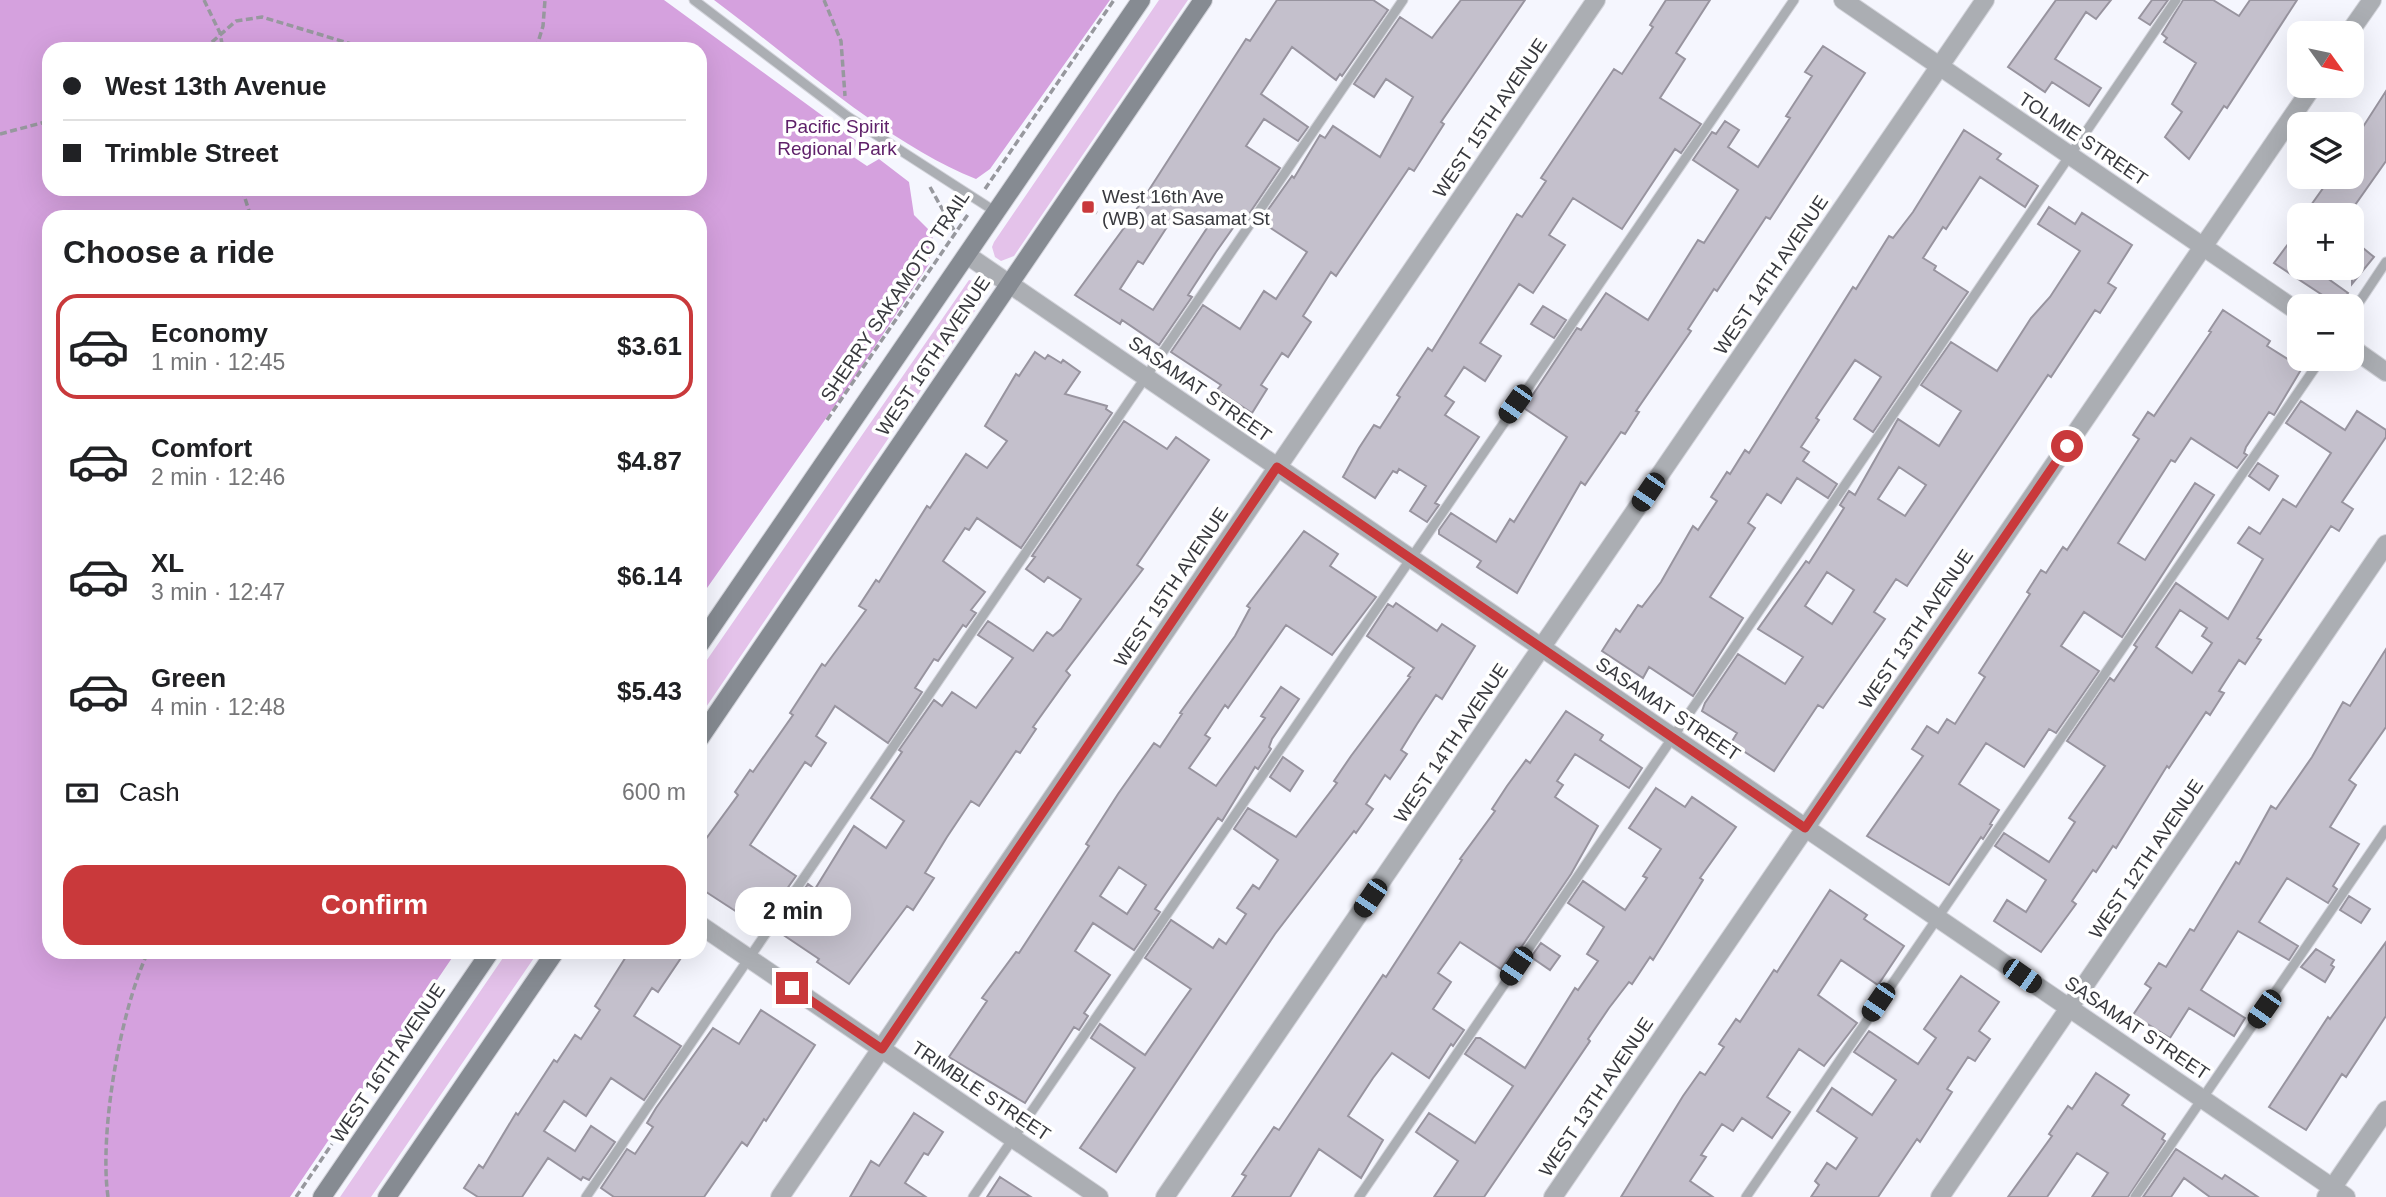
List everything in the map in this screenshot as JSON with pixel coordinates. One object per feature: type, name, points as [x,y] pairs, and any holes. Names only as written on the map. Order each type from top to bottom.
[{"type":"main road","name":"WEST 16TH AVENUE","points":[[707,634],[1141,0]]},
{"type":"main road","name":"WEST 16TH AVENUE","points":[[707,728],[1008,282],[1203,0]]},
{"type":"main road","name":"WEST 16TH AVENUE","points":[[322,1197],[485,959]]},
{"type":"main road","points":[[387,1197],[550,959]]},
{"type":"street","name":"WEST 15TH AVENUE","points":[[780,1197],[1596,0]]},
{"type":"street","name":"TOLMIE STREET","points":[[1843,0],[2287,304]]},
{"type":"street","name":"WEST 14TH AVENUE","points":[[1166,1197],[1984,0]]},
{"type":"street","points":[[2357,21],[2372,0]]},
{"type":"street","name":"WEST 13TH AVENUE","points":[[1553,1197],[2306,98]]},
{"type":"street","name":"SASAMAT STREET","points":[[967,255],[2202,1099],[2335,1194]]},
{"type":"street","points":[[2364,356],[2386,372]]},
{"type":"street","name":"WEST 12TH AVENUE","points":[[1940,1197],[2386,544]]},
{"type":"street","name":"TRIMBLE STREET","points":[[707,930],[1099,1197]]},
{"type":"street","points":[[2335,1194],[2386,1110]]},
{"type":"lane","points":[[694,0],[847,116],[996,212]]},
{"type":"lane","points":[[586,1197],[1403,0]]},
{"type":"lane","points":[[973,1197],[1794,0]]},
{"type":"lane","points":[[1359,1197],[2176,0]]},
{"type":"lane","points":[[2364,295],[2386,262]]},
{"type":"lane","points":[[1746,1197],[2312,371]]},
{"type":"lane","points":[[2135,1197],[2386,830]]},
{"type":"path","points":[[204,0],[222,42]]},
{"type":"path","points":[[538,42],[543,26],[545,0]]},
{"type":"path","points":[[824,0],[841,41],[847,116]]},
{"type":"path","name":"SHERRY SAKAMOTO TRAIL","points":[[826,422],[1114,0]]},
{"type":"path","points":[[211,42],[236,21],[262,17],[345,42]]},
{"type":"path","points":[[0,134],[42,123]]},
{"type":"path","points":[[921,165],[935,199],[956,232]]},
{"type":"path","points":[[1088,207],[1097,213]]},
{"type":"path","points":[[108,1197],[107,1138],[121,1035],[133,983],[145,959]]},
{"type":"shaded area","points":[[1159,0],[1188,0],[1014,256],[1001,261],[995,257],[992,247],[994,242]]},
{"type":"shaded area","points":[[969,280],[982,283],[986,291],[983,299],[707,706],[707,660]]},
{"type":"shaded area","points":[[502,959],[533,959],[371,1197],[340,1197]]},
{"type":"green space","name":"Pacific Spirit Regional Park","points":[[0,0],[664,0],[857,141],[852,156],[867,166],[879,159],[909,182],[914,215],[933,234],[929,264],[855,377],[707,588],[707,210],[42,210],[42,959],[451,959],[290,1197],[0,1197]]},
{"type":"green space","points":[[714,0],[1110,0],[990,169],[976,179],[908,144],[874,122]]},
{"type":"building","points":[[1277,0],[1373,0],[1388,10],[1342,76],[1340,74],[1336,80],[1292,47],[1261,94],[1308,127],[1298,141],[1264,119],[1246,146],[1280,168],[1249,214],[1245,211],[1216,252],[1188,295],[1192,297],[1159,345],[1122,320],[1120,324],[1075,295],[1129,221],[1246,39],[1250,41]],"holes":[[[1178,210],[1207,228],[1153,310],[1120,289],[1138,261],[1143,264]]]},
{"type":"building","points":[[1461,0],[1525,0],[1441,122],[1444,124],[1414,171],[1409,168],[1336,276],[1331,272],[1303,316],[1311,322],[1288,357],[1282,353],[1261,385],[1267,389],[1252,413],[1217,390],[1221,385],[1171,352],[1203,305],[1240,329],[1264,291],[1276,299],[1307,252],[1260,221],[1292,176],[1294,178],[1320,135],[1325,138],[1333,126],[1380,157],[1413,97],[1386,79],[1374,97],[1354,84],[1400,17],[1432,38]]},
{"type":"building","points":[[1666,0],[1710,0],[1676,53],[1685,59],[1660,98],[1701,124],[1681,153],[1675,149],[1622,229],[1573,198],[1549,235],[1565,245],[1533,293],[1519,284],[1480,343],[1501,356],[1485,381],[1464,367],[1445,396],[1454,402],[1445,415],[1479,437],[1435,503],[1439,505],[1427,522],[1410,511],[1426,486],[1399,469],[1397,473],[1393,471],[1375,498],[1343,477],[1359,448],[1374,425],[1380,428],[1400,397],[1397,395],[1428,348],[1432,351],[1517,214],[1522,217],[1546,181],[1541,178],[1555,157],[1614,69],[1622,74],[1653,27],[1650,25]]},
{"type":"building","points":[[2056,0],[2111,0],[2096,19],[2086,12],[2055,59],[2101,88],[2089,106],[2052,82],[2045,92],[2008,67]]},
{"type":"building","points":[[2152,0],[2168,0],[2150,25],[2139,18]]},
{"type":"building","points":[[2183,0],[2213,0],[2239,16],[2250,0],[2297,0],[2227,108],[2224,106],[2189,159],[2165,137],[2182,112],[2172,104],[2196,63],[2164,42],[2167,38],[2162,34]]},
{"type":"building","points":[[1823,46],[1865,73],[1770,219],[1766,217],[1717,291],[1714,289],[1688,329],[1691,331],[1636,411],[1639,412],[1625,434],[1621,432],[1585,485],[1581,482],[1517,593],[1477,567],[1481,561],[1439,534],[1439,530],[1451,513],[1496,542],[1510,519],[1514,522],[1567,437],[1524,408],[1577,328],[1581,330],[1606,293],[1648,320],[1698,240],[1704,243],[1738,190],[1693,160],[1712,132],[1716,134],[1725,121],[1739,130],[1728,147],[1758,167],[1790,118],[1786,116],[1812,76],[1805,72]]},
{"type":"building","points":[[2386,91],[2386,161],[2356,203],[2313,203],[2322,189],[2364,189],[2364,125]]},
{"type":"building","points":[[1964,130],[2001,154],[1997,159],[2038,186],[2025,207],[1980,177],[1946,229],[1943,227],[1923,258],[1936,266],[1934,270],[1968,292],[1873,432],[1854,419],[1881,377],[1855,360],[1816,418],[1819,420],[1801,447],[1809,452],[1803,461],[1837,484],[1828,498],[1797,478],[1781,503],[1767,494],[1748,523],[1755,528],[1710,597],[1743,618],[1693,696],[1649,667],[1643,678],[1602,651],[1616,629],[1620,632],[1638,605],[1642,607],[1661,582],[1693,526],[1698,530],[1717,501],[1711,497],[1727,472],[1730,474],[1745,450],[1749,453],[1853,287],[1856,289],[1889,236],[1893,238],[1913,212]]},
{"type":"building","points":[[2049,207],[2075,224],[2082,213],[2132,245],[2108,283],[2116,288],[2100,313],[2095,310],[2051,377],[2048,375],[1907,586],[1896,579],[1874,612],[1885,619],[1823,708],[1818,705],[1774,771],[1731,743],[1737,733],[1702,711],[1705,703],[1738,654],[1785,684],[1803,657],[1758,629],[1806,561],[1809,563],[1844,508],[1840,505],[1849,491],[1855,495],[1898,419],[1939,446],[1961,411],[1921,385],[1951,342],[1997,371],[2031,318],[2050,297],[2080,251],[2038,224]],"holes":[[[1899,467],[1926,485],[1905,516],[1878,499]],[[1827,572],[1854,590],[1832,624],[1805,606]]]},
{"type":"building","points":[[2287,246],[2287,272],[2274,263]]},
{"type":"building","points":[[2364,249],[2374,257],[2364,269]]},
{"type":"building","points":[[2300,280],[2330,280],[2348,293],[2347,294],[2321,294]]},
{"type":"building","points":[[1543,306],[1566,320],[1554,338],[1531,324]]},
{"type":"building","points":[[2223,310],[2270,341],[2267,346],[2287,359],[2287,371],[2300,371],[2274,415],[2269,412],[2246,447],[2244,453],[2247,455],[2237,468],[2191,438],[2175,462],[2171,460],[2118,543],[2145,560],[2195,483],[2214,495],[2122,637],[2084,612],[2061,646],[2099,671],[2056,733],[2049,729],[2024,767],[1986,743],[1959,784],[1999,810],[1983,839],[1981,837],[1949,885],[1867,836],[1923,756],[1912,749],[1927,726],[1938,733],[1947,719],[1955,724],[1985,677],[1979,673],[2030,594],[2027,592],[2041,570],[2046,573],[2063,547],[2067,550],[2139,439],[2133,435],[2148,412],[2154,416],[2211,332],[2209,331]]},
{"type":"building","points":[[1035,352],[1045,359],[1048,355],[1061,363],[1063,360],[1080,372],[1065,394],[1107,406],[1106,409],[1112,413],[1021,548],[977,518],[969,530],[965,528],[943,561],[985,592],[971,610],[976,613],[966,627],[963,625],[938,661],[934,659],[915,688],[922,692],[888,743],[835,706],[816,736],[826,743],[811,766],[805,762],[750,845],[796,876],[760,927],[707,893],[707,837],[738,795],[735,792],[750,770],[753,772],[793,715],[790,713],[822,664],[825,666],[866,610],[859,606],[876,580],[879,582],[927,506],[930,508],[966,454],[987,468],[1007,441],[985,426],[1016,374],[1019,376]]},
{"type":"building","points":[[2301,401],[2345,430],[2357,411],[2386,430],[2386,437],[2342,502],[2353,509],[2339,531],[2331,526],[2257,638],[2261,640],[2245,664],[2239,660],[2219,691],[2224,693],[2210,715],[2206,712],[2169,768],[2167,766],[2116,848],[2113,846],[2096,872],[2093,870],[2072,901],[2076,904],[2041,952],[1994,921],[2007,900],[2026,912],[2046,880],[1995,846],[2004,833],[2049,862],[2075,822],[2069,818],[2105,766],[2067,741],[2110,678],[2114,681],[2137,647],[2134,645],[2176,583],[2228,619],[2263,559],[2238,543],[2249,527],[2260,534],[2283,499],[2296,507],[2331,453],[2286,423]],"holes":[[[2180,610],[2207,628],[2202,636],[2212,643],[2192,673],[2156,647]]]},
{"type":"building","points":[[1124,421],[1167,449],[1176,437],[1209,460],[1137,565],[1143,569],[1066,671],[1070,675],[1033,727],[1036,729],[1020,753],[1016,751],[979,806],[971,801],[947,837],[925,873],[934,878],[913,910],[907,906],[849,984],[817,962],[819,959],[776,930],[808,884],[815,889],[854,826],[886,848],[904,821],[871,798],[902,752],[899,750],[934,700],[942,706],[952,692],[976,708],[1013,658],[978,635],[988,621],[1033,651],[1047,632],[1053,636],[1061,629],[1081,599],[1048,577],[1044,582],[1026,569],[1035,557],[1032,556]]},
{"type":"building","points":[[2258,463],[2278,476],[2269,490],[2249,476]]},
{"type":"building","points":[[1304,531],[1338,554],[1330,566],[1376,597],[1332,655],[1286,625],[1228,708],[1225,705],[1205,735],[1210,738],[1189,768],[1216,786],[1265,718],[1261,716],[1281,687],[1299,699],[1272,739],[1269,747],[1271,749],[1258,769],[1255,767],[1222,821],[1218,818],[1155,909],[1160,912],[1134,950],[1093,923],[1075,951],[1110,975],[1084,1013],[1088,1016],[1079,1030],[1074,1027],[1025,1103],[949,1057],[987,1001],[982,998],[1016,952],[1019,953],[1089,846],[1086,844],[1118,794],[1154,743],[1160,747],[1182,714],[1180,713],[1235,636],[1250,608],[1247,606]],"holes":[[[1119,867],[1146,885],[1127,914],[1100,896]]]},
{"type":"building","points":[[1396,603],[1437,631],[1442,624],[1475,646],[1442,699],[1436,695],[1417,724],[1401,750],[1407,754],[1390,779],[1385,775],[1366,804],[1373,809],[1275,934],[1116,1172],[1080,1148],[1135,1068],[1091,1038],[1100,1024],[1145,1055],[1191,989],[1145,958],[1171,920],[1213,948],[1219,939],[1226,944],[1246,914],[1237,908],[1253,885],[1259,889],[1278,860],[1234,829],[1248,808],[1296,837],[1337,783],[1334,781],[1351,756],[1410,677],[1408,676],[1414,668],[1367,636],[1388,604],[1393,607]]},
{"type":"building","points":[[2386,649],[2386,727],[2349,780],[2356,785],[2330,827],[2359,844],[2333,886],[2337,889],[2328,903],[2287,878],[2259,922],[2298,946],[2289,960],[2238,931],[2201,990],[2245,1018],[2234,1036],[2189,1008],[2170,1038],[2133,1015],[2151,988],[2145,984],[2159,963],[2166,967],[2190,929],[2194,931],[2236,862],[2239,864],[2271,806],[2276,809],[2312,757],[2343,702],[2350,706]]},
{"type":"building","points":[[1566,711],[1603,735],[1600,740],[1642,768],[1629,788],[1575,754],[1557,781],[1563,785],[1555,797],[1598,826],[1571,874],[1520,949],[1516,947],[1501,969],[1460,942],[1438,973],[1451,982],[1433,1009],[1464,1030],[1453,1046],[1451,1044],[1429,1078],[1392,1053],[1373,1078],[1348,1116],[1383,1140],[1361,1178],[1319,1149],[1290,1197],[1232,1197],[1246,1176],[1242,1174],[1274,1127],[1279,1130],[1383,975],[1386,977],[1462,860],[1460,859],[1495,811],[1492,809],[1507,786],[1526,760],[1530,763]]},
{"type":"building","points":[[1283,757],[1303,771],[1290,791],[1270,777]]},
{"type":"building","points":[[1656,788],[1685,807],[1692,797],[1736,827],[1700,878],[1703,880],[1653,960],[1650,957],[1632,984],[1629,982],[1609,1008],[1588,1039],[1590,1041],[1484,1197],[1434,1197],[1458,1161],[1416,1132],[1429,1113],[1475,1143],[1513,1086],[1465,1054],[1476,1038],[1480,1038],[1525,1068],[1575,988],[1578,990],[1598,961],[1587,954],[1604,927],[1568,903],[1583,881],[1625,910],[1647,878],[1643,876],[1661,849],[1629,828]]},
{"type":"building","points":[[1830,890],[1867,915],[1864,919],[1904,946],[1878,985],[1841,960],[1818,995],[1857,1023],[1824,1066],[1799,1049],[1767,1097],[1790,1112],[1772,1138],[1742,1118],[1733,1131],[1722,1124],[1701,1155],[1706,1157],[1690,1181],[1713,1197],[1621,1197],[1683,1096],[1700,1072],[1705,1075],[1724,1047],[1719,1044],[1736,1019],[1740,1022],[1774,970],[1777,972]]},
{"type":"building","points":[[2349,896],[2370,909],[2361,923],[2340,910]]},
{"type":"building","points":[[2386,942],[2386,1016],[2346,1077],[2342,1074],[2306,1130],[2269,1107],[2328,1017],[2330,1019]]},
{"type":"building","points":[[1541,943],[1560,956],[1550,970],[1531,957]]},
{"type":"building","points":[[2316,949],[2334,960],[2331,965],[2334,967],[2325,982],[2301,967]]},
{"type":"building","points":[[625,959],[680,959],[658,992],[652,988],[634,1016],[681,1046],[644,1100],[611,1078],[586,1116],[564,1101],[544,1131],[575,1151],[591,1126],[615,1142],[589,1180],[583,1177],[581,1180],[548,1158],[522,1197],[478,1197],[464,1188],[479,1165],[483,1168],[516,1113],[518,1115],[554,1060],[557,1062],[575,1035],[581,1039],[600,1010],[595,1006]]},
{"type":"building","points":[[1961,976],[1999,1002],[1979,1031],[1990,1039],[1975,1061],[1968,1057],[1947,1089],[1952,1092],[1920,1142],[1917,1139],[1878,1197],[1811,1197],[1819,1185],[1815,1181],[1827,1163],[1836,1169],[1857,1138],[1817,1111],[1832,1088],[1872,1115],[1896,1080],[1854,1052],[1869,1031],[1918,1064],[1936,1038],[1924,1029]]},
{"type":"building","points":[[761,1010],[815,1045],[766,1121],[764,1119],[747,1146],[742,1142],[704,1197],[614,1197],[601,1188],[627,1149],[635,1154],[653,1127],[647,1123],[656,1108],[713,1028],[739,1044]]},
{"type":"building","points":[[2096,1073],[2129,1095],[2122,1105],[2165,1134],[2162,1139],[2165,1141],[2128,1197],[2092,1197],[2108,1173],[2077,1153],[2047,1197],[2008,1197],[2052,1136],[2049,1134],[2068,1106],[2072,1109]]},
{"type":"building","points":[[914,1113],[943,1132],[928,1155],[924,1153],[905,1183],[926,1197],[850,1197],[871,1161],[879,1166]]},
{"type":"building","points":[[2176,1149],[2222,1179],[2225,1175],[2258,1197],[2210,1197],[2184,1178],[2171,1197],[2143,1197]]},
{"type":"building","points":[[1000,1177],[1031,1197],[987,1197]]},
{"type":"place","name":"West 16th Ave (WB) at Sasamat St","points":[[1088,207]]},
{"type":"route","points":[[792,988],[882,1049],[1277,467],[1805,828],[2067,446]]}]
